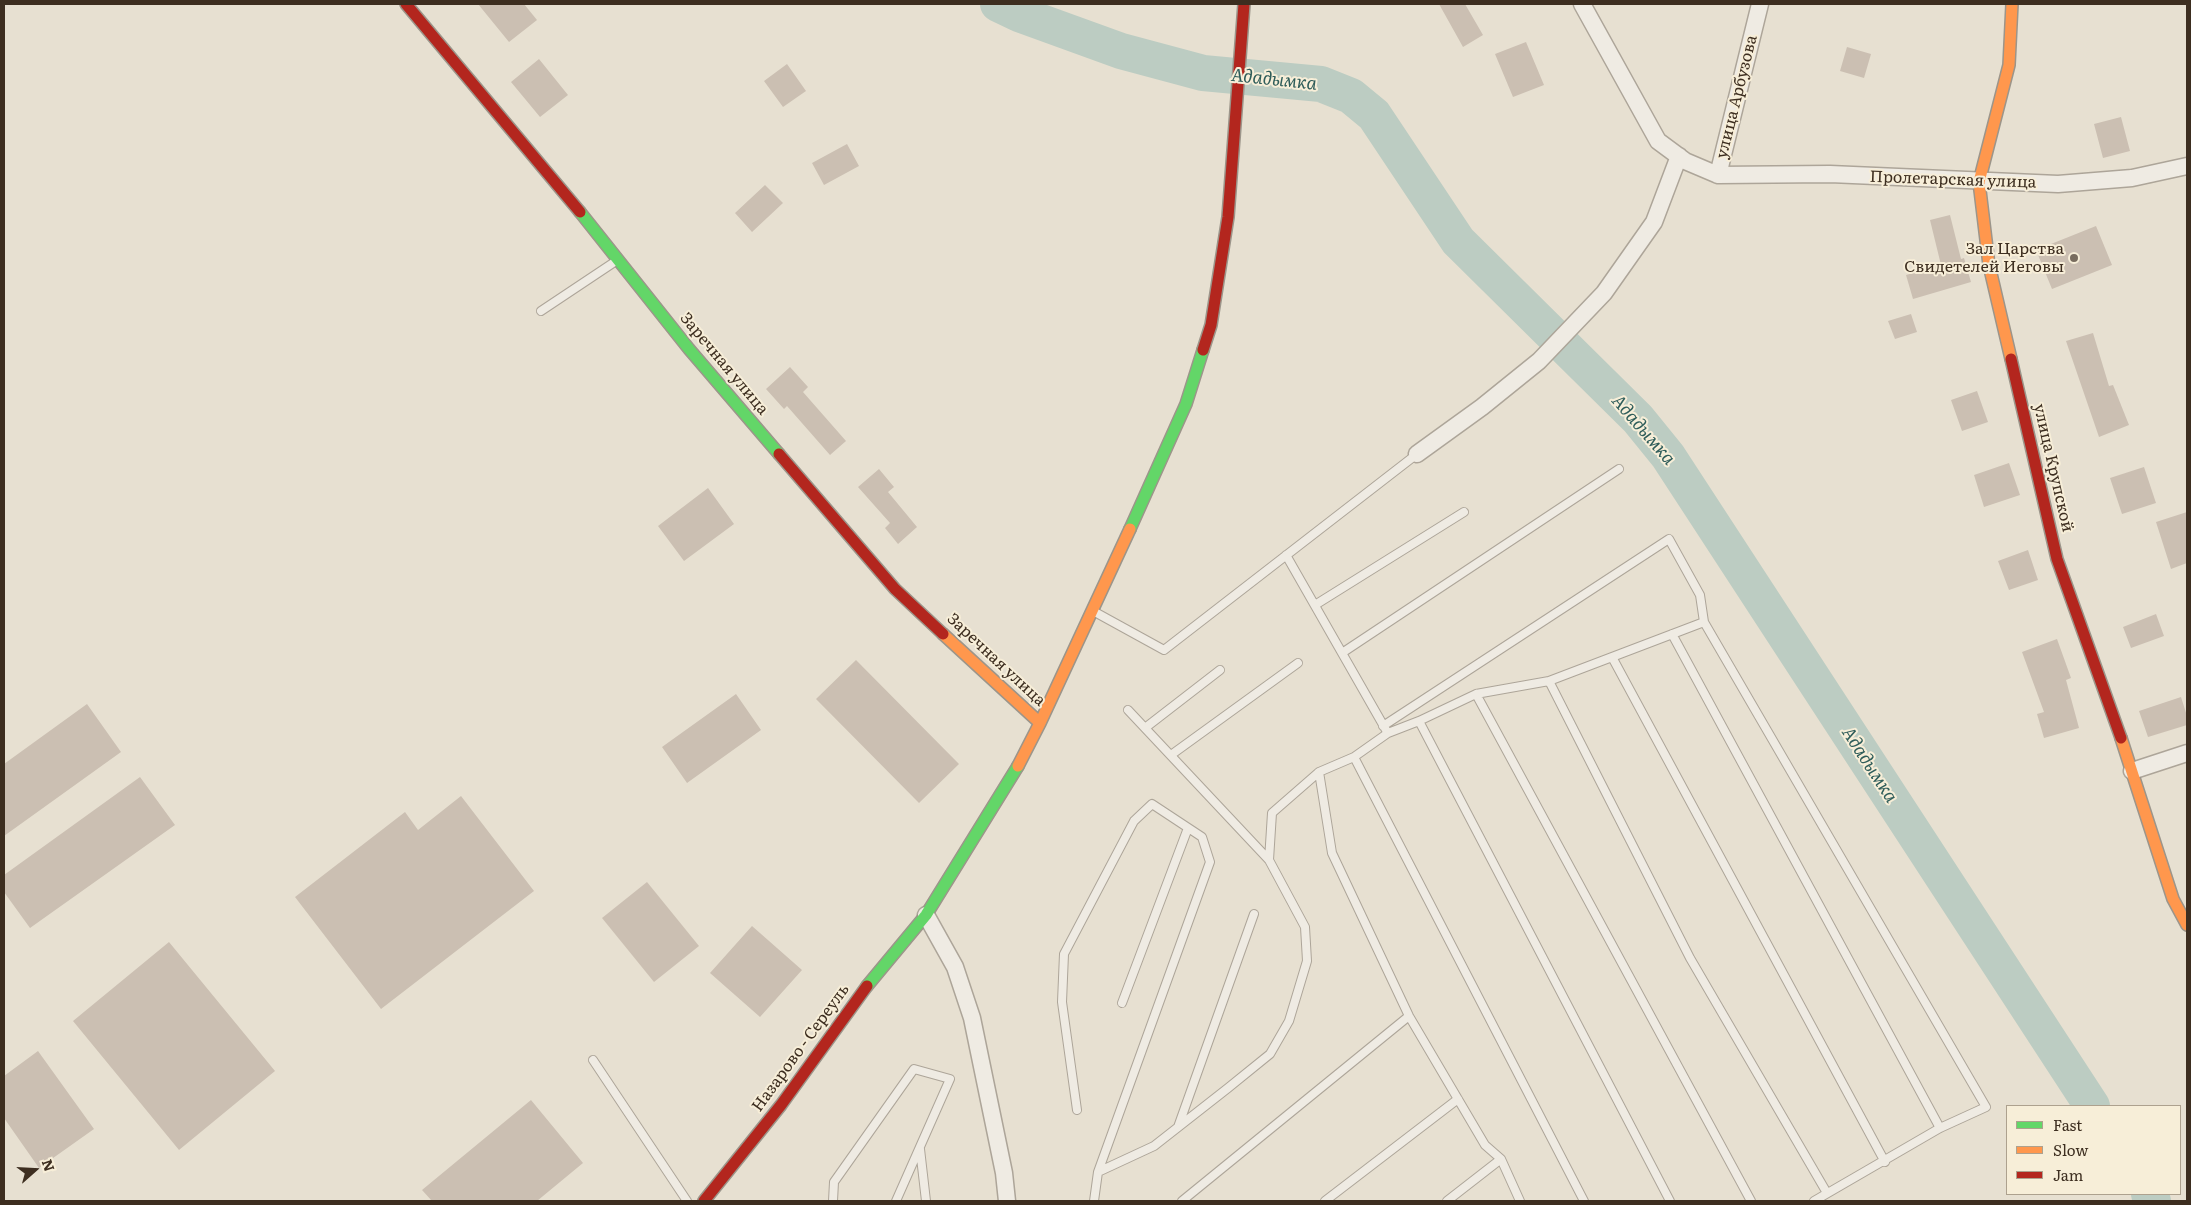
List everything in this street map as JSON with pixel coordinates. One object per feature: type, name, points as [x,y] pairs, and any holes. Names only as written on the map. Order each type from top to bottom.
[{"type":"street","name":"Заречная улица","points":[[406,4],[618,260],[689,349],[895,589],[1040,723]]},
{"type":"street","name":"Назарово - Сереуль","points":[[704,1201],[781,1105],[870,983],[926,915],[1015,770],[1040,723],[1186,404],[1211,325],[1228,217],[1244,4]]},
{"type":"street","name":"улица Арбузова","points":[[1582,4],[1658,141],[1679,156],[1718,175],[1760,4]]},
{"type":"street","name":"улица Крупской","points":[[2012,4],[2009,65],[1979,182],[1989,266],[2057,559],[2132,771],[2173,898],[2187,925]]},
{"type":"street","points":[[1416,454],[1482,407],[1539,361],[1604,293],[1654,222],[1679,156]]},
{"type":"street","name":"Пролетарская улица","points":[[1718,175],[1830,174],[2058,184],[2132,178],[2187,166]]},
{"type":"street","points":[[2132,771],[2187,753]]},
{"type":"street","points":[[926,915],[955,967],[972,1018],[1004,1172],[1007,1201]]},
{"type":"lane","points":[[541,311],[618,260]]},
{"type":"lane","points":[[1092,610],[1164,650],[1416,454]]},
{"type":"lane","points":[[1342,653],[1619,469]]},
{"type":"lane","points":[[1315,605],[1464,512]]},
{"type":"lane","points":[[1269,860],[1272,813],[1319,772],[1354,757],[1386,729],[1669,539],[1700,595],[1704,622],[1986,1107],[1940,1128],[1885,1162],[1814,1201]]},
{"type":"lane","points":[[1286,556],[1386,729]]},
{"type":"lane","points":[[1386,729],[1419,721],[1476,694],[1549,681],[1704,622]]},
{"type":"lane","points":[[1672,634],[1940,1128]]},
{"type":"lane","points":[[1612,657],[1885,1162]]},
{"type":"lane","points":[[1171,756],[1298,663]]},
{"type":"lane","points":[[1144,728],[1220,670]]},
{"type":"lane","points":[[1549,681],[1690,958],[1827,1193]]},
{"type":"lane","points":[[1476,694],[1751,1201]]},
{"type":"lane","points":[[1098,1172],[1154,1146],[1270,1054],[1289,1021],[1307,961],[1305,927],[1269,860],[1128,710]]},
{"type":"lane","points":[[1419,721],[1670,1201]]},
{"type":"lane","points":[[1354,757],[1584,1201]]},
{"type":"lane","points":[[1319,772],[1332,853],[1409,1016],[1485,1145],[1501,1159],[1520,1201]]},
{"type":"lane","points":[[1077,1110],[1062,1002],[1064,954],[1134,820],[1152,804],[1202,837],[1210,862],[1098,1172],[1094,1201]]},
{"type":"lane","points":[[1122,1003],[1188,828]]},
{"type":"lane","points":[[1178,1128],[1254,914]]},
{"type":"lane","points":[[1182,1201],[1409,1016]]},
{"type":"lane","points":[[592,1060],[687,1201]]},
{"type":"lane","points":[[833,1201],[834,1182],[914,1069],[950,1079],[896,1201]]},
{"type":"lane","points":[[1325,1201],[1458,1099]]},
{"type":"lane","points":[[920,1146],[926,1201]]},
{"type":"lane","points":[[1447,1201],[1501,1159]]},
{"type":"building","points":[[478,4],[524,4],[537,20],[509,42]]},
{"type":"building","points":[[1439,4],[1465,4],[1483,35],[1463,47]]},
{"type":"building","points":[[1526,42],[1544,85],[1513,97],[1495,54]]},
{"type":"building","points":[[1847,47],[1871,54],[1864,78],[1840,71]]},
{"type":"building","points":[[539,59],[568,95],[540,117],[511,82]]},
{"type":"building","points":[[787,64],[806,91],[783,107],[764,81]]},
{"type":"building","points":[[2121,117],[2130,151],[2103,158],[2094,124]]},
{"type":"building","points":[[847,144],[859,166],[824,185],[812,163]]},
{"type":"building","points":[[765,185],[783,203],[752,232],[735,213]]},
{"type":"building","points":[[1950,215],[1961,259],[1964,258],[1971,282],[1913,299],[1906,275],[1941,265],[1930,220]]},
{"type":"building","name":"Зал Царства Свидетелей Иеговы","points":[[2096,226],[2112,265],[2052,289],[2036,250]]},
{"type":"building","points":[[1911,314],[1917,332],[1895,339],[1888,321]]},
{"type":"building","points":[[2093,333],[2109,386],[2113,385],[2129,425],[2099,437],[2066,341]]},
{"type":"building","points":[[790,367],[808,387],[803,392],[846,441],[830,455],[787,406],[784,409],[766,389]]},
{"type":"building","points":[[1977,391],[1988,422],[1962,431],[1951,400]]},
{"type":"building","points":[[2009,463],[2020,495],[1984,507],[1974,475]]},
{"type":"building","points":[[2144,467],[2156,503],[2122,514],[2110,478]]},
{"type":"building","points":[[879,469],[894,487],[888,492],[917,527],[898,544],[885,528],[890,523],[858,487]]},
{"type":"building","points":[[708,488],[734,524],[684,561],[658,526]]},
{"type":"building","points":[[2187,512],[2187,563],[2171,569],[2156,522]]},
{"type":"building","points":[[2028,550],[2038,580],[2009,590],[1998,561]]},
{"type":"building","points":[[2156,614],[2164,636],[2131,648],[2123,627]]},
{"type":"building","points":[[2057,639],[2071,678],[2066,680],[2079,728],[2044,738],[2037,714],[2044,712],[2022,652]]},
{"type":"building","points":[[856,660],[959,764],[919,803],[816,699]]},
{"type":"building","points":[[736,694],[761,730],[687,783],[662,747]]},
{"type":"building","points":[[2181,697],[2187,716],[2187,725],[2148,737],[2139,711]]},
{"type":"building","points":[[87,704],[121,752],[4,836],[4,764]]},
{"type":"building","points":[[140,777],[175,825],[30,928],[4,892],[4,875]]},
{"type":"building","points":[[461,796],[534,891],[381,1009],[295,897],[405,812],[418,830]]},
{"type":"building","points":[[647,882],[699,946],[654,982],[602,918]]},
{"type":"building","points":[[752,926],[802,970],[760,1017],[710,973]]},
{"type":"building","points":[[169,942],[275,1071],[179,1150],[73,1021]]},
{"type":"building","points":[[38,1051],[94,1129],[39,1168],[4,1118],[4,1076]]},
{"type":"building","points":[[531,1100],[583,1163],[537,1201],[432,1201],[422,1190]]},
{"type":"waterway","name":"Ададымка","points":[[998,4],[1019,14],[1121,51],[1203,73],[1321,84],[1351,96],[1374,115],[1458,241],[1638,419],[1668,456],[2091,1105]]},
{"type":"waterway","name":"Ададымка","points":[[2150,1195],[2153,1201]]},
{"type":"traffic: fast","points":[[580,212],[689,349],[779,454]]},
{"type":"traffic: fast","points":[[1130,529],[1186,404],[1203,350]]},
{"type":"traffic: fast","points":[[867,986],[926,915],[1018,766]]},
{"type":"traffic: slow","points":[[2011,359],[1989,265],[1979,182],[2009,65],[2012,4]]},
{"type":"traffic: slow","points":[[1018,766],[1040,723],[1130,529]]},
{"type":"traffic: slow","points":[[943,634],[1040,723]]},
{"type":"traffic: slow","points":[[2121,738],[2173,899],[2187,925]]},
{"type":"traffic: jam","points":[[406,4],[580,212]]},
{"type":"traffic: jam","points":[[1203,350],[1211,325],[1228,217],[1244,4]]},
{"type":"traffic: jam","points":[[2011,359],[2057,559],[2121,738]]},
{"type":"traffic: jam","points":[[779,454],[895,589],[943,634]]},
{"type":"traffic: jam","points":[[704,1201],[781,1105],[867,986]]},
{"type":"place","name":"Зал Царства Свидетелей Иеговы","points":[[2074,258]]}]
